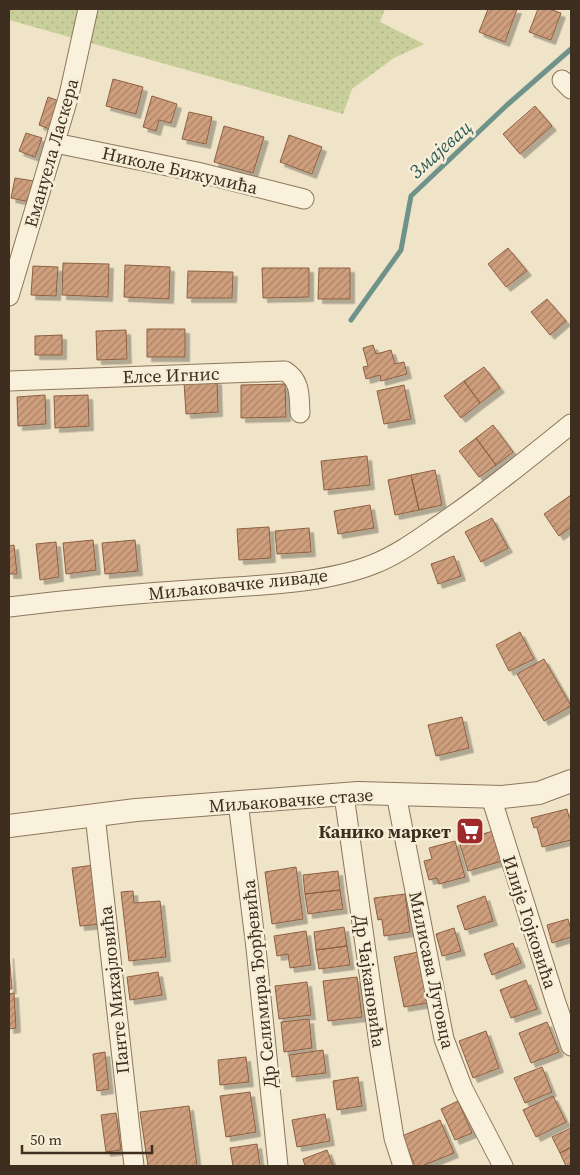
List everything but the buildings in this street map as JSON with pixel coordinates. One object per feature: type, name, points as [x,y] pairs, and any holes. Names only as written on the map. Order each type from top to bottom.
[{"type":"street","name":"Емануела Ласкера","points":[[9,296],[14,259],[55,143],[69,95],[88,9]]},
{"type":"street","name":"Николе Бижумића","points":[[55,143],[197,172],[304,198]]},
{"type":"street","name":"Елсе Игнис","points":[[9,381],[285,371],[292,375],[298,386],[300,413]]},
{"type":"street","name":"Миљаковачке ливаде","points":[[9,607],[119,595],[286,583],[345,572],[372,564],[409,546],[457,513],[500,482],[571,424]]},
{"type":"street","name":"Миљаковачке стазе","points":[[9,826],[95,815],[238,802],[344,795],[396,794],[491,797],[539,793],[571,783]]},
{"type":"street","name":"Милисава Лутовца","points":[[396,794],[444,1039],[463,1089],[503,1166]]},
{"type":"street","name":"Др Чајкановића","points":[[344,795],[380,1051],[394,1138],[403,1166]]},
{"type":"street","name":"Илије Гојковића","points":[[491,797],[571,1046]]},
{"type":"street","name":"Др Селимира Ђорђевића","points":[[238,802],[256,948],[278,1166]]},
{"type":"street","name":"Панте Михајловића","points":[[95,815],[134,1166]]},
{"type":"green space","points":[[9,9],[385,9],[380,22],[424,44],[394,58],[352,89],[343,114],[9,20]]},
{"type":"waterway","name":"Змајевац","points":[[351,320],[401,250],[411,196],[507,105],[571,49]]},
{"type":"place","name":"Канико маркет","points":[[470,831]]}]
